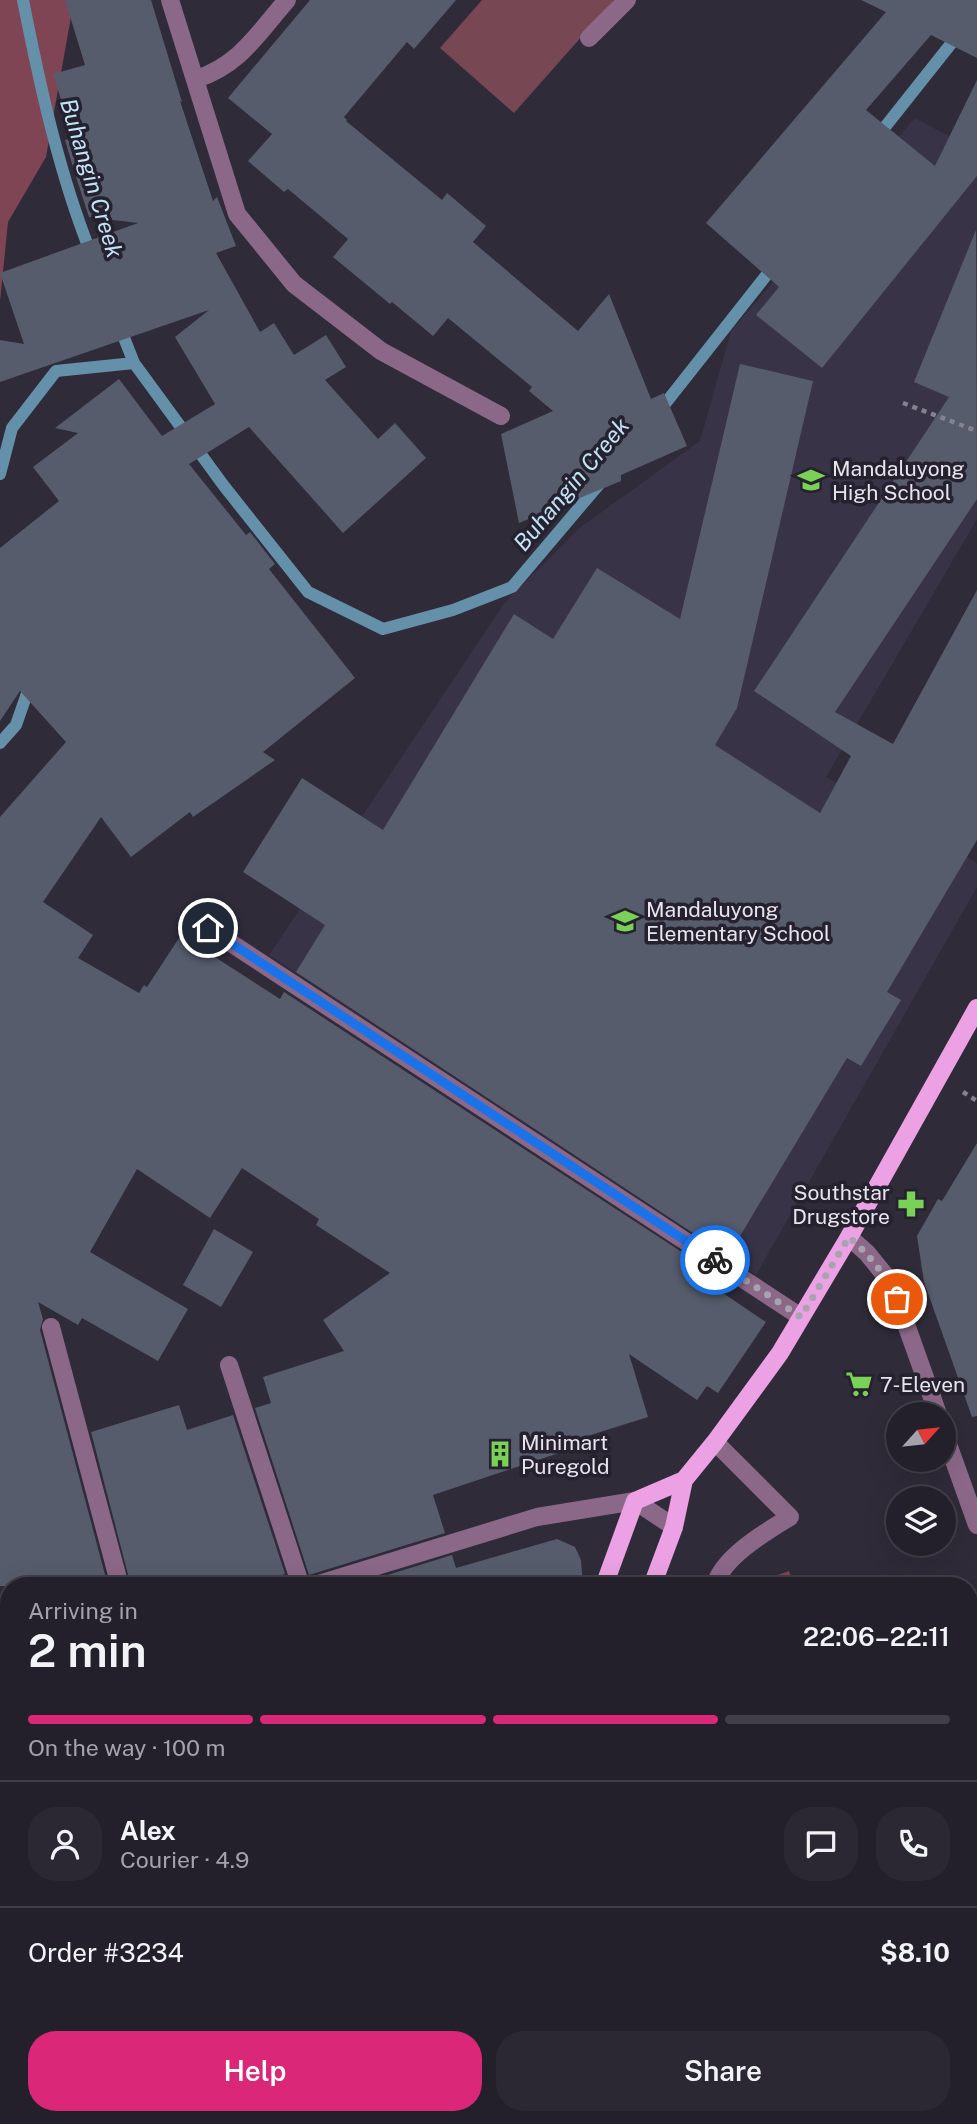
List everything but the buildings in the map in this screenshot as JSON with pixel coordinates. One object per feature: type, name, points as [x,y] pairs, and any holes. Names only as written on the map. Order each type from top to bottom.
[{"type":"main road","points":[[655,1577],[674,1527],[684,1480],[780,1353],[849,1237],[977,1008]]},
{"type":"main road","points":[[607,1577],[635,1501],[684,1480]]},
{"type":"street","points":[[170,0],[237,214],[293,284],[381,351],[501,416]]},
{"type":"street","points":[[196,79],[225,68],[237,58],[287,0]]},
{"type":"street","points":[[589,38],[627,0]]},
{"type":"street","points":[[208,928],[801,1317]]},
{"type":"street","points":[[849,1237],[884,1274],[897,1299],[934,1402]]},
{"type":"street","points":[[51,1326],[118,1577]]},
{"type":"street","points":[[229,1365],[298,1577]]},
{"type":"street","points":[[715,1442],[761,1491],[790,1517],[758,1536],[723,1568],[718,1577]]},
{"type":"street","points":[[956,1466],[977,1525]]},
{"type":"street","points":[[341,1577],[537,1517],[635,1501],[674,1527]]},
{"type":"path","points":[[903,403],[977,431]]},
{"type":"shaded area","points":[[0,0],[74,0],[46,157],[8,222],[0,301]]},
{"type":"shaded area","points":[[482,0],[614,0],[514,113],[440,48]]},
{"type":"shaded area","name":"Mandaluyong Elementary School","points":[[915,118],[977,151],[977,519],[826,777],[977,863],[977,887],[756,1275],[269,955],[506,601],[581,527],[700,441],[731,331]]},
{"type":"shaded area","points":[[789,1571],[791,1577],[772,1577]]},
{"type":"waterway","name":"Buhangin Creek","points":[[23,0],[60,162],[92,256]]},
{"type":"waterway","name":"Buhangin Creek","points":[[877,137],[977,11]]},
{"type":"waterway","name":"Buhangin Creek","points":[[657,414],[776,263]]},
{"type":"waterway","name":"Buhangin Creek","points":[[119,325],[134,363],[224,486],[308,592],[383,629],[453,610],[512,587],[601,482]]},
{"type":"waterway","name":"Buhangin Creek","points":[[0,474],[12,428],[56,371],[134,363]]},
{"type":"waterway","name":"Buhangin Creek","points":[[0,743],[16,725],[31,682]]},
{"type":"way so far","points":[[715,1260],[801,1317],[849,1237],[884,1274],[897,1299]]},
{"type":"place","name":"Mandaluyong High School","points":[[811,480]]},
{"type":"place","name":"Mandaluyong Elementary School","points":[[625,921]]},
{"type":"place","name":"Southstar Drugstore","points":[[911,1204]]},
{"type":"place","name":"7-Eleven","points":[[859,1384]]},
{"type":"place","name":"Minimart Puregold","points":[[500,1454]]},
{"type":"route","points":[[208,928],[715,1260]]}]
